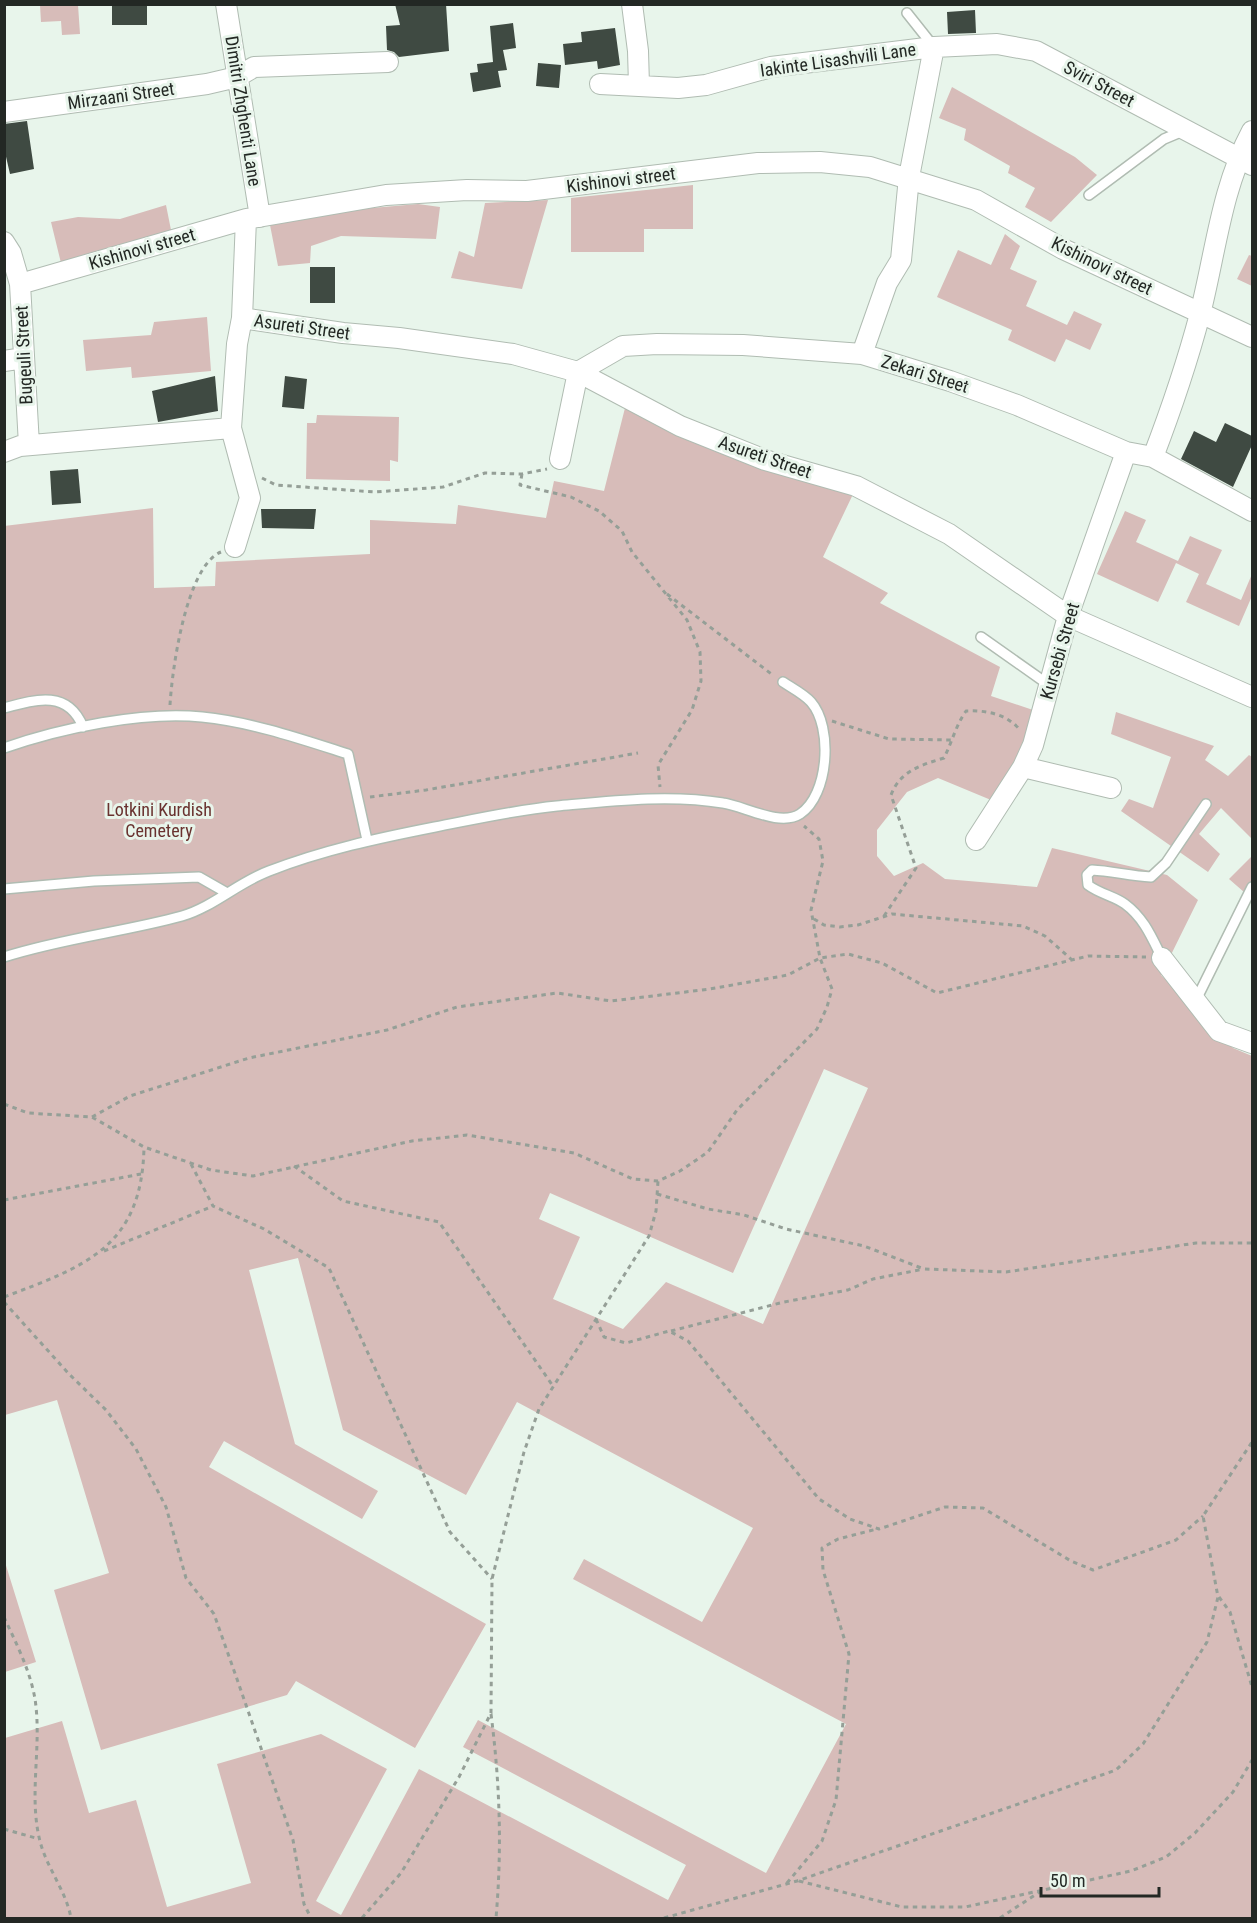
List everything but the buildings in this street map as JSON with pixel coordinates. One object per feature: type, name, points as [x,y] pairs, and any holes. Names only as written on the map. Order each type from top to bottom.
[{"type":"street","name":"Dimitri Zhghenti Lane","points":[[226,4],[253,218],[237,344],[231,428],[244,469],[250,498],[235,546]]},
{"type":"street","points":[[632,4],[638,51],[639,85]]},
{"type":"street","name":"Sviri Street","points":[[934,47],[997,45],[1036,51],[1245,162]]},
{"type":"street","points":[[862,354],[886,283],[901,260],[909,177],[934,47]]},
{"type":"street","name":"Iakinte Lisashvili Lane","points":[[600,84],[678,88],[706,85],[771,67],[934,47]]},
{"type":"street","name":"Mirzaani Street","points":[[4,112],[237,77],[254,67],[388,62]]},
{"type":"street","points":[[1153,457],[1183,376],[1200,314],[1223,202],[1245,162],[1252,131]]},
{"type":"street","name":"Kishinovi street","points":[[20,284],[253,218],[386,195],[467,190],[527,191],[758,164],[820,162],[870,167],[909,177],[976,200],[1063,249],[1200,314]]},
{"type":"street","name":"Bugeuli Street","points":[[4,242],[11,253],[20,284],[14,360],[15,446]]},
{"type":"street","points":[[1200,314],[1252,337]]},
{"type":"street","name":"Asureti Street","points":[[242,318],[513,354],[578,372],[680,426],[765,460],[856,486],[948,534],[1068,616],[1252,697]]},
{"type":"street","name":"Zekari Street","points":[[578,372],[623,346],[743,345],[862,354],[1006,401],[1126,452],[1153,457],[1252,511]]},
{"type":"street","points":[[560,459],[578,372]]},
{"type":"street","points":[[15,446],[231,428]]},
{"type":"street","name":"Kursebi Street","points":[[976,840],[1023,767],[1033,745],[1068,616],[1126,452]]},
{"type":"street","points":[[1023,767],[1111,788]]},
{"type":"street","points":[[1162,958],[1219,1031],[1252,1043]]},
{"type":"lane","points":[[907,13],[934,47]]},
{"type":"lane","points":[[1089,195],[1164,139],[1185,130]]},
{"type":"lane","points":[[981,637],[1049,685]]},
{"type":"lane","points":[[4,957],[87,935],[184,915],[265,872],[367,840],[511,811],[660,798],[723,803],[778,817],[798,816],[812,803],[821,779],[826,737],[821,719],[811,701],[783,682]]},
{"type":"lane","points":[[4,708],[51,699],[77,712],[83,728]]},
{"type":"lane","points":[[4,748],[29,739],[134,718],[203,717],[276,732],[348,754],[367,840]]},
{"type":"lane","points":[[1162,958],[1145,924],[1124,903],[1100,894],[1088,885],[1087,875],[1092,870],[1151,877],[1166,863],[1206,804]]},
{"type":"lane","points":[[4,889],[94,881],[199,877],[227,893]]},
{"type":"lane","points":[[1196,1001],[1252,887]]},
{"type":"path","points":[[244,469],[276,485],[375,492],[443,486],[485,473],[542,472],[560,459]]},
{"type":"path","points":[[522,474],[520,485],[571,497],[599,511],[622,531],[632,552],[687,620],[700,651],[701,681],[692,710],[658,765],[660,798]]},
{"type":"path","points":[[170,716],[176,653],[201,568],[211,556],[235,546]]},
{"type":"path","points":[[661,590],[783,682]]},
{"type":"path","points":[[884,916],[916,868],[891,795],[896,782],[917,766],[945,758],[958,723],[966,711],[981,711],[1012,720],[1033,745]]},
{"type":"path","points":[[821,719],[850,725],[889,740],[953,741]]},
{"type":"path","points":[[358,799],[426,790],[638,753]]},
{"type":"path","points":[[4,1104],[28,1113],[92,1117],[144,1147],[212,1170],[253,1176],[293,1165],[359,1154],[412,1141],[467,1134],[574,1153],[633,1179],[658,1181],[680,1171],[708,1152],[737,1110],[817,1029],[832,989],[820,958],[811,910],[816,881],[823,861],[819,839],[789,816]]},
{"type":"path","points":[[813,918],[824,925],[840,927],[858,925],[892,914],[1023,926],[1045,936],[1072,960]]},
{"type":"path","points":[[92,1117],[130,1096],[249,1058],[387,1030],[457,1007],[558,993],[611,1001],[711,989],[788,975],[820,958],[848,954],[882,963],[937,993],[1088,956],[1162,958]]},
{"type":"path","points":[[102,1252],[121,1233],[136,1195],[144,1147]]},
{"type":"path","points":[[190,1163],[213,1206],[264,1229],[330,1268],[450,1532],[492,1579]]},
{"type":"path","points":[[293,1165],[343,1201],[439,1222],[553,1386]]},
{"type":"path","points":[[4,1200],[141,1174]]},
{"type":"path","points":[[496,1918],[501,1858],[501,1808],[491,1713],[492,1579],[524,1452],[539,1409],[649,1236],[658,1181]]},
{"type":"path","points":[[657,1194],[708,1209],[744,1215],[786,1229],[864,1246],[924,1269]]},
{"type":"path","points":[[213,1206],[102,1252],[66,1274],[4,1300],[69,1374],[106,1410],[136,1449],[166,1507],[186,1578],[214,1614],[241,1689],[293,1840],[304,1904],[311,1918]]},
{"type":"path","points":[[596,1319],[604,1337],[626,1343],[784,1302],[848,1290],[873,1280],[924,1269],[1006,1272],[1196,1242],[1252,1243]]},
{"type":"path","points":[[669,1332],[688,1341],[819,1499],[850,1519],[879,1529]]},
{"type":"path","points":[[787,1883],[822,1841],[836,1800],[849,1654],[824,1570],[822,1548],[838,1539],[879,1529],[945,1507],[983,1509],[1019,1527],[1071,1561],[1094,1570],[1176,1540],[1203,1516],[1252,1442]]},
{"type":"path","points":[[664,1918],[797,1881],[1116,1770],[1143,1744],[1207,1642],[1218,1597],[1203,1516]]},
{"type":"path","points":[[1218,1597],[1230,1612],[1252,1687]]},
{"type":"path","points":[[4,1617],[28,1671],[35,1700],[35,1815],[39,1839],[50,1871],[69,1908],[71,1918]]},
{"type":"path","points":[[362,1918],[401,1873],[459,1777],[491,1713]]},
{"type":"path","points":[[797,1881],[902,1907],[965,1907],[1045,1888],[1131,1872],[1166,1857],[1195,1833],[1233,1792],[1252,1760]]},
{"type":"path","points":[[4,1829],[39,1839]]},
{"type":"path","points":[[1000,1918],[1045,1888]]},
{"type":"green space","points":[[40,5],[78,5],[80,34],[62,35],[61,21],[41,22]]},
{"type":"green space","points":[[952,87],[1075,157],[1097,175],[1051,222],[1025,207],[1035,188],[1008,173],[1010,166],[964,140],[966,129],[939,118]]},
{"type":"green space","points":[[693,185],[693,229],[644,229],[644,252],[571,252],[571,198]]},
{"type":"green space","points":[[548,200],[522,289],[451,278],[459,251],[474,257],[485,203]]},
{"type":"green space","points":[[418,204],[440,207],[436,239],[341,236],[311,246],[310,263],[278,266],[270,225],[337,211]]},
{"type":"green space","points":[[166,205],[171,230],[61,263],[51,222],[78,217],[120,219]]},
{"type":"green space","points":[[1005,234],[1020,246],[1010,269],[1037,281],[1026,306],[1067,325],[1074,311],[1102,324],[1090,350],[1066,339],[1055,362],[1008,340],[1012,330],[937,297],[958,250],[991,265]]},
{"type":"green space","points":[[1249,255],[1252,256],[1252,286],[1237,279]]},
{"type":"green space","points":[[207,317],[211,371],[132,378],[131,367],[86,371],[83,340],[151,335],[154,322]]},
{"type":"green space","name":"Lotkini Kurdish Cemetery","points":[[626,404],[855,490],[823,557],[888,593],[880,603],[1000,667],[991,696],[1033,710],[1024,751],[991,800],[938,778],[907,792],[877,830],[877,856],[894,876],[923,863],[945,879],[1037,887],[1052,848],[1167,875],[1198,900],[1161,975],[1233,1048],[1252,1056],[1252,1918],[5,1918],[5,1738],[62,1721],[89,1813],[136,1800],[167,1907],[251,1883],[217,1764],[321,1734],[387,1769],[316,1901],[341,1915],[419,1769],[668,1900],[686,1865],[463,1747],[478,1720],[766,1873],[846,1724],[573,1579],[584,1559],[702,1622],[753,1528],[517,1402],[466,1495],[343,1430],[298,1258],[249,1270],[295,1444],[378,1491],[362,1519],[224,1441],[209,1467],[486,1624],[415,1748],[296,1681],[287,1695],[101,1750],[54,1590],[109,1573],[57,1400],[5,1415],[4,526],[153,508],[154,588],[215,586],[216,562],[370,554],[370,520],[456,524],[458,505],[546,518],[554,481],[604,491]],"holes":[[[824,1069],[868,1088],[763,1324],[666,1282],[623,1329],[553,1299],[580,1237],[539,1219],[550,1193],[733,1273]]]},
{"type":"green space","points":[[317,415],[399,417],[398,462],[390,460],[390,481],[306,479],[307,423],[316,423]]},
{"type":"green space","points":[[1125,511],[1146,520],[1136,542],[1178,561],[1190,536],[1222,550],[1206,584],[1241,600],[1252,574],[1252,596],[1239,626],[1186,602],[1199,574],[1176,563],[1158,602],[1097,574]]},
{"type":"green space","points":[[1116,712],[1214,746],[1205,760],[1228,776],[1249,755],[1252,757],[1252,839],[1221,808],[1199,834],[1220,854],[1208,872],[1121,811],[1129,799],[1153,808],[1171,757],[1111,734]]},
{"type":"green space","points":[[1252,856],[1252,899],[1229,879]]},
{"type":"green space","points":[[4,1559],[36,1662],[5,1672],[4,1672]]}]
